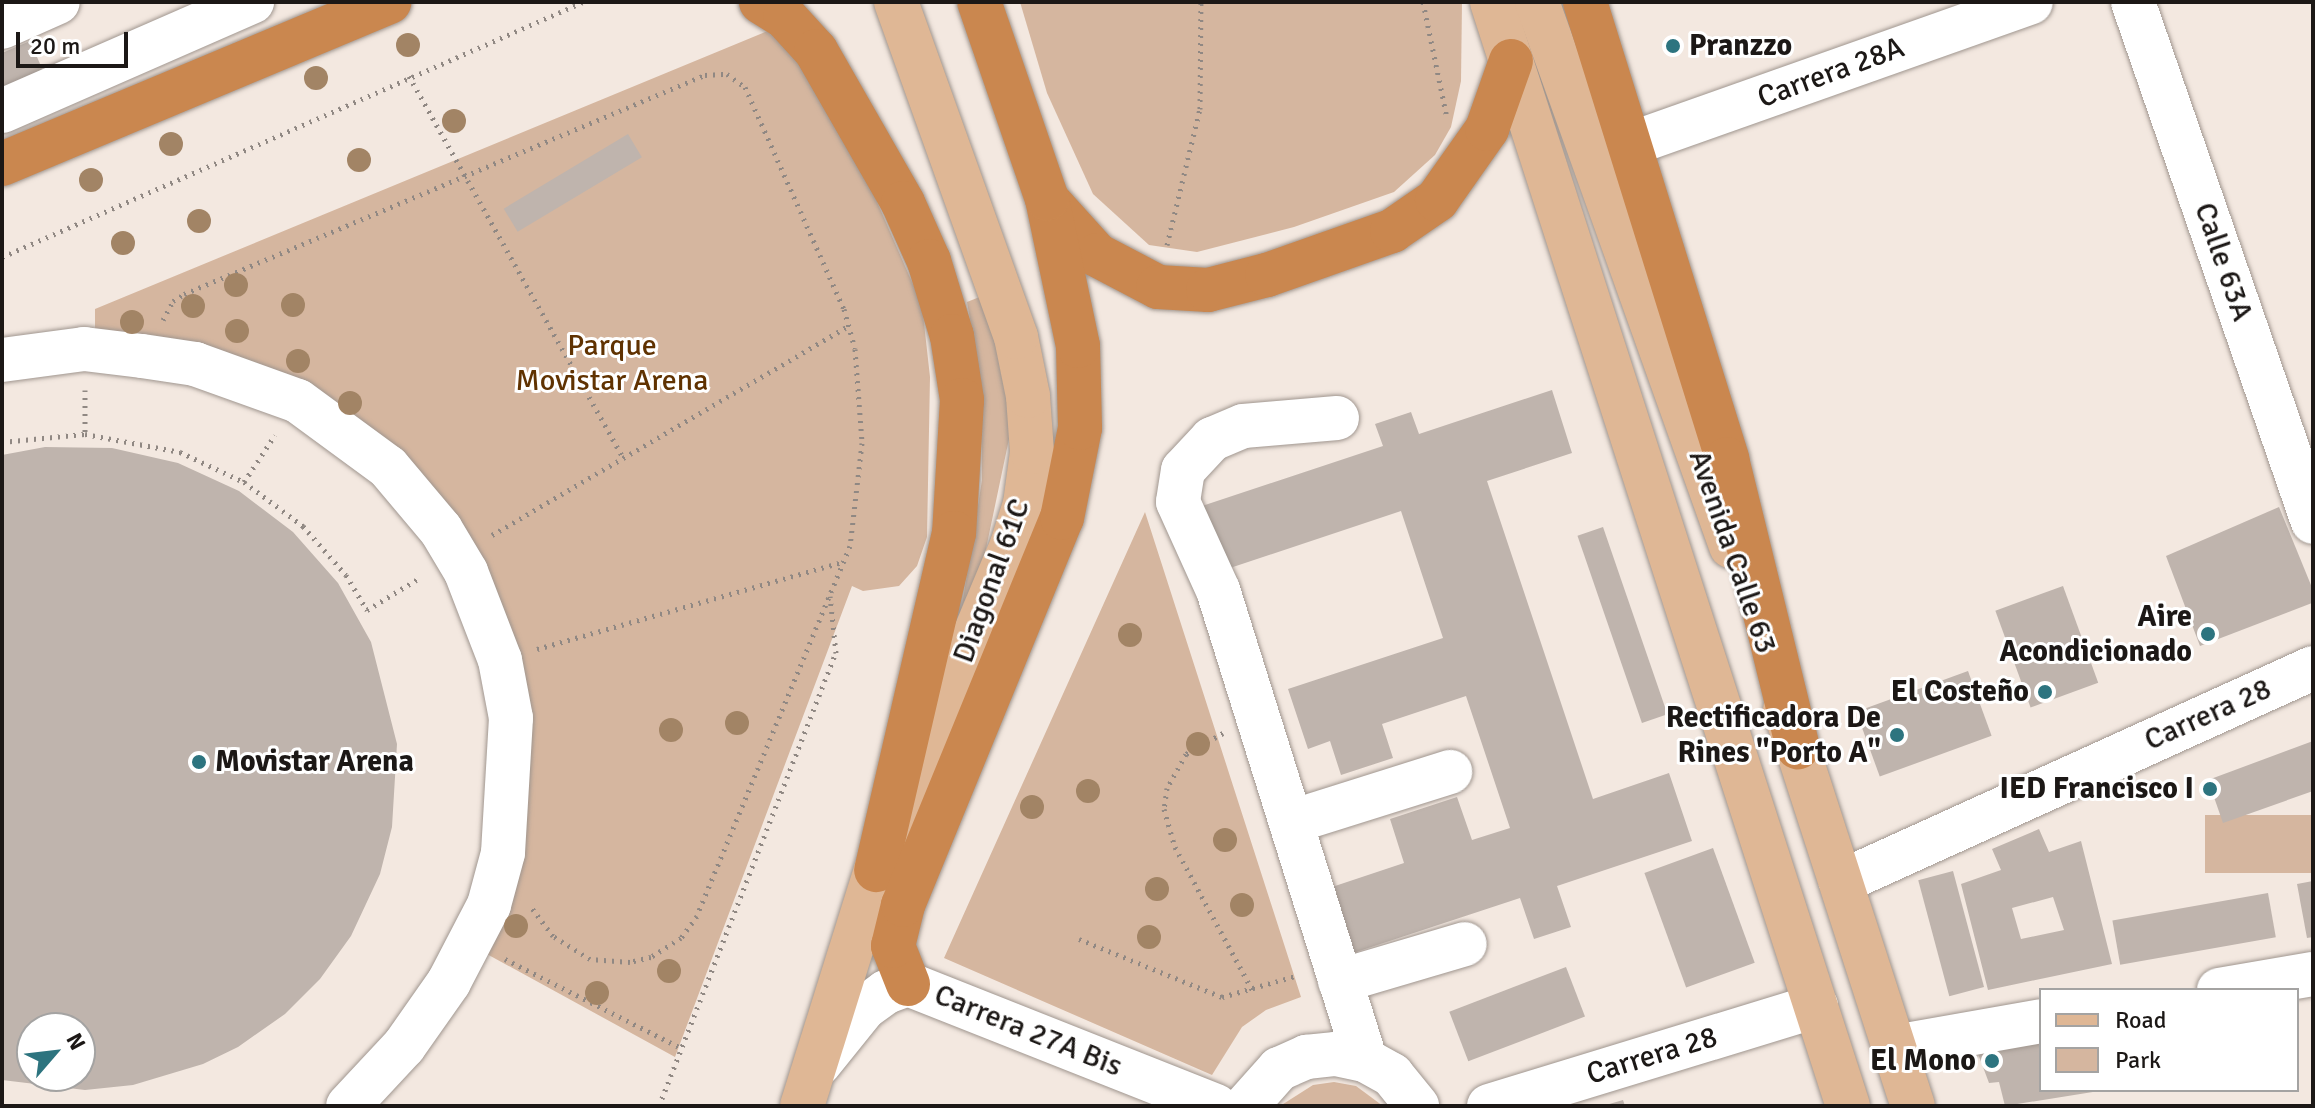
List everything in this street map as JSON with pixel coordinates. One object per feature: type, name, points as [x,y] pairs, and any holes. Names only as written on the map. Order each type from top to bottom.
[{"type":"highway","points":[[2,164],[381,6],[416,2]]},
{"type":"highway","points":[[761,2],[785,17],[816,51],[903,203],[929,261],[952,336],[962,400],[954,533],[876,870]]},
{"type":"highway","points":[[908,984],[893,946],[903,905],[1062,518],[1075,467],[1082,391],[1078,346],[1047,199],[979,2]]},
{"type":"highway","points":[[1585,2],[1727,459],[1798,747]]},
{"type":"highway","points":[[1047,199],[1097,255],[1158,287],[1208,290],[1392,231],[1437,200],[1468,163],[1487,129],[1502,34]]},
{"type":"main road","name":"Diagonal 61C","points":[[802,1106],[819,1064],[876,870],[1012,545],[1025,504],[1032,452],[1028,396],[1016,337],[896,2]]},
{"type":"main road","name":"Avenida Calle 63","points":[[1540,13],[1706,471],[1913,1106]]},
{"type":"main road","name":"Avenida Calle 63","points":[[1502,34],[1848,1106]]},
{"type":"street","points":[[2,27],[58,2]]},
{"type":"street","points":[[2,111],[252,2]]},
{"type":"street","name":"Carrera 28A","points":[[1631,144],[2031,2]]},
{"type":"street","name":"Calle 63A","points":[[2133,2],[2313,522]]},
{"type":"street","points":[[2,360],[84,349],[177,361],[248,379],[298,401],[343,429],[412,493],[466,572],[500,660],[511,718],[509,810],[489,905],[472,943],[412,1036],[348,1106]]},
{"type":"street","points":[[1337,418],[1227,431],[1200,447],[1179,483],[1184,519],[1218,590],[1365,1060]]},
{"type":"street","name":"Carrera 28","points":[[1841,882],[2313,668]]},
{"type":"street","points":[[1291,822],[1450,772]]},
{"type":"street","points":[[1337,971],[1465,944]]},
{"type":"street","points":[[2231,988],[2313,974]]},
{"type":"street","name":"Carrera 27A Bis","points":[[819,1064],[864,1008],[886,992],[908,984],[1216,1106]]},
{"type":"street","name":"Carrera 28","points":[[1489,1106],[1816,1006]]},
{"type":"street","points":[[1894,1047],[2039,1021]]},
{"type":"street","points":[[1246,1106],[1279,1069],[1306,1057],[1336,1054],[1365,1060],[1392,1075],[1417,1106]]},
{"type":"path","points":[[2,257],[583,2]]},
{"type":"path","points":[[1158,287],[1200,109],[1201,2]]},
{"type":"path","points":[[1423,2],[1443,110],[1468,163]]},
{"type":"path","points":[[177,361],[163,320],[173,301],[705,75],[727,74],[745,87],[844,309],[855,349],[860,484],[844,562],[697,916],[681,938],[651,957],[630,962],[590,959],[553,936],[524,894]]},
{"type":"path","points":[[409,76],[623,458]]},
{"type":"path","points":[[244,482],[298,401]]},
{"type":"path","points":[[500,660],[844,562]]},
{"type":"path","points":[[659,1106],[836,653],[830,595]]},
{"type":"path","points":[[1253,991],[1175,847],[1164,809],[1167,788],[1186,754],[1213,737],[1259,721]]},
{"type":"path","points":[[1079,939],[1208,994],[1238,996],[1337,971]]},
{"type":"path","points":[[472,943],[683,1049]]},
{"type":"green space","points":[[1020,2],[1462,2],[1461,81],[1451,127],[1435,155],[1394,192],[1294,227],[1197,252],[1149,245],[1093,194],[1047,93]]},
{"type":"green space","name":"Parque Movistar Arena","points":[[770,30],[784,41],[847,133],[922,305],[930,377],[927,537],[917,566],[899,586],[863,591],[852,586],[675,1057],[465,942],[504,718],[437,535],[295,406],[95,362],[95,309]]},
{"type":"green space","points":[[987,294],[1007,396],[1009,439],[983,563],[962,606],[982,480],[979,370],[967,302]]},
{"type":"green space","points":[[1145,512],[1301,997],[1266,1010],[1242,1027],[1212,1075],[944,958]]},
{"type":"green space","points":[[2205,815],[2313,815],[2313,873],[2205,873]]},
{"type":"green space","points":[[1334,1082],[1356,1086],[1383,1106],[1280,1106],[1313,1085]]},
{"type":"building","points":[[30,41],[44,73],[2,91],[2,53]]},
{"type":"building","points":[[628,134],[642,157],[518,232],[504,209]]},
{"type":"building","points":[[1552,390],[1572,453],[1487,481],[1593,799],[1669,773],[1692,841],[1557,886],[1571,927],[1534,939],[1520,898],[1344,956],[1323,890],[1404,863],[1390,819],[1457,797],[1472,840],[1510,828],[1466,696],[1382,724],[1393,758],[1341,775],[1330,741],[1308,749],[1288,689],[1443,638],[1401,511],[1221,571],[1199,507],[1383,446],[1375,424],[1411,412],[1419,434]]},
{"type":"building","name":"Movistar Arena","points":[[45,447],[112,448],[178,463],[239,491],[293,532],[338,583],[371,642],[397,744],[392,827],[380,874],[351,936],[320,979],[285,1014],[238,1047],[203,1064],[133,1085],[96,1089],[96,1012],[16,1012],[16,1082],[2,1080],[2,455]]},
{"type":"building","points":[[2279,507],[2313,590],[2312,603],[2200,646],[2166,556]]},
{"type":"building","points":[[1603,527],[1667,714],[1642,723],[1577,536]]},
{"type":"building","points":[[2063,586],[2098,683],[2031,707],[1995,611]]},
{"type":"building","points":[[1968,671],[1992,736],[1880,777],[1856,712]]},
{"type":"building","points":[[2313,741],[2313,791],[2223,823],[2208,780]]},
{"type":"building","points":[[2039,829],[2049,852],[2081,841],[2112,964],[1988,990],[1961,884],[2001,870],[1992,849]],"holes":[[[2053,897],[2064,930],[2021,939],[2012,908]]]},
{"type":"building","points":[[1713,848],[1755,963],[1686,988],[1644,873]]},
{"type":"building","points":[[1953,871],[1984,987],[1949,996],[1918,880]]},
{"type":"building","points":[[2313,881],[2313,937],[2307,938],[2297,884]]},
{"type":"building","points":[[2268,893],[2276,937],[2120,965],[2112,920]]},
{"type":"building","points":[[1566,967],[1585,1016],[1468,1061],[1449,1012]]},
{"type":"building","points":[[2039,1034],[2039,1092],[2093,1092],[2005,1106],[1999,1082],[1989,1083],[1977,1051]]},
{"type":"building","points":[[1623,1100],[1625,1106],[1606,1106],[1606,1105]]},
{"type":"place","name":"Pranzzo","points":[[1673,46]]},
{"type":"place","name":"Aire Acondicionado","points":[[2208,634]]},
{"type":"place","name":"El Costeño","points":[[2045,692]]},
{"type":"place","name":"Rectificadora De Rines \"Porto A\"","points":[[1897,735]]},
{"type":"place","name":"Movistar Arena","points":[[199,762]]},
{"type":"place","name":"IED Francisco I","points":[[2210,789]]},
{"type":"place","name":"El Mono","points":[[1992,1061]]}]
